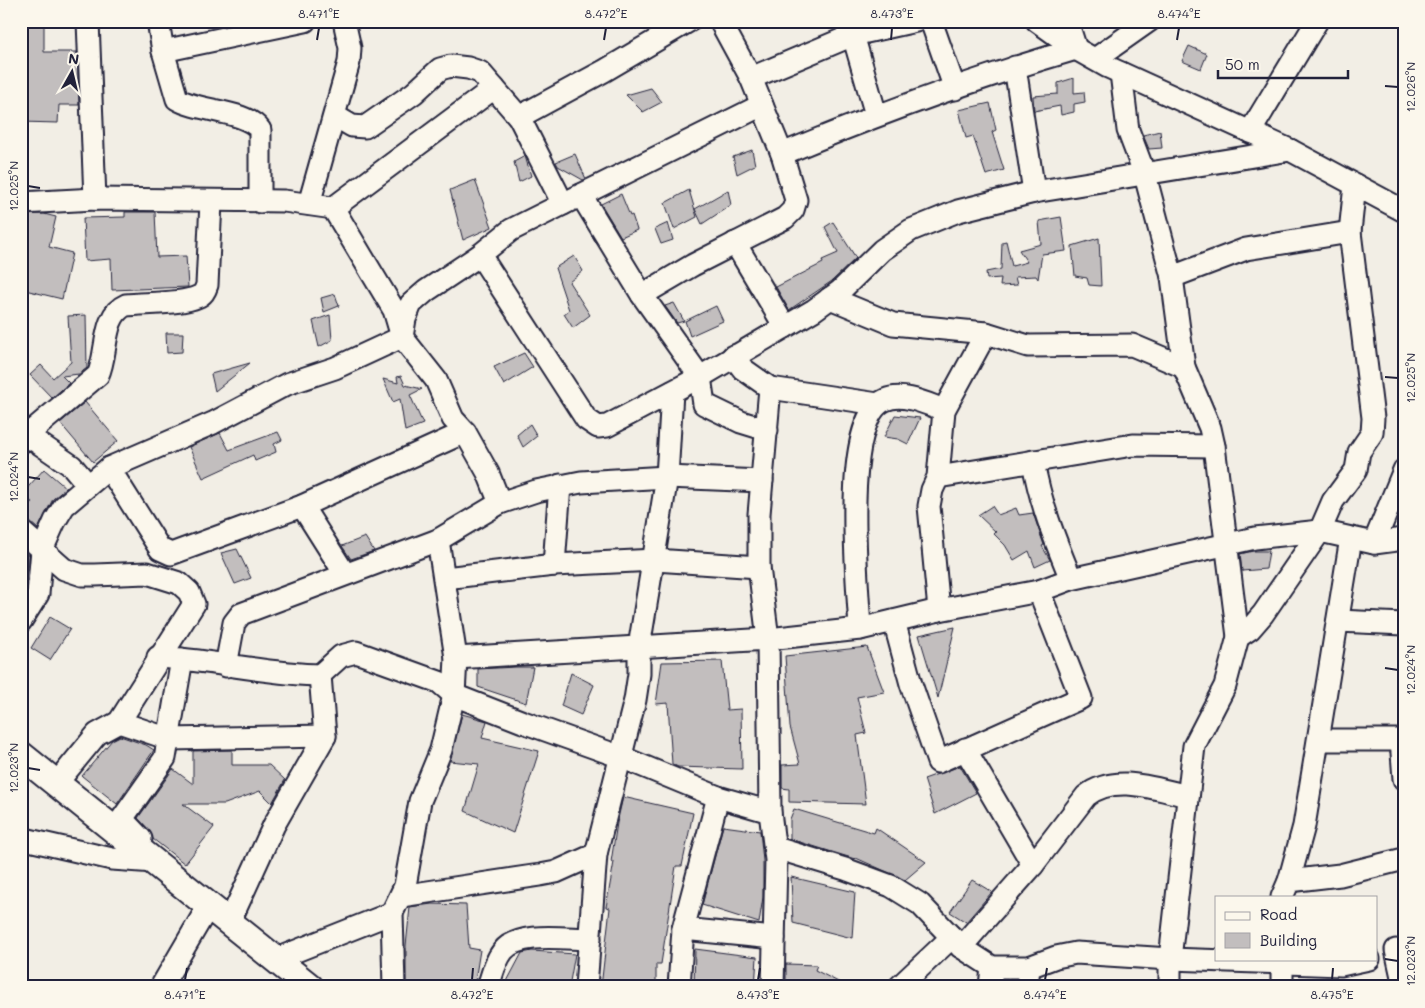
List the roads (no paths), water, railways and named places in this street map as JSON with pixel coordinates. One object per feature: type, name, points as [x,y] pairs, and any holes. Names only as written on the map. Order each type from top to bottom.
[{"type":"street","points":[[88,21],[95,199]]},
{"type":"street","points":[[158,21],[163,51],[177,99],[187,105],[242,118],[256,125],[260,130],[260,202]]},
{"type":"street","points":[[163,51],[282,24],[304,21]]},
{"type":"street","points":[[309,204],[349,62],[350,48],[344,21]]},
{"type":"street","points":[[518,117],[604,71],[689,21]]},
{"type":"street","points":[[642,295],[735,243],[785,218],[793,210],[796,200],[782,154],[751,78],[720,21]]},
{"type":"street","points":[[751,78],[861,29],[916,21]]},
{"type":"street","points":[[931,21],[955,89]]},
{"type":"street","points":[[1037,21],[1085,54],[1121,73],[1290,150],[1404,211]]},
{"type":"street","points":[[1067,21],[1085,54]]},
{"type":"street","points":[[782,154],[876,115],[1015,67],[1085,54],[1149,21]]},
{"type":"street","points":[[1250,132],[1317,21]]},
{"type":"street","points":[[861,29],[876,115]]},
{"type":"street","points":[[335,116],[352,126],[365,127],[414,93],[440,69],[451,66],[480,72],[518,117],[572,200],[700,376],[704,404],[741,422],[767,430]]},
{"type":"street","points":[[1015,67],[1034,192]]},
{"type":"street","points":[[1121,73],[1128,130],[1145,175],[1172,277],[1184,367],[1210,428],[1214,446],[1228,543],[1238,637],[1225,686],[1194,746],[1170,959],[1170,987]]},
{"type":"street","points":[[21,203],[95,199],[260,202],[309,204],[333,208],[494,88]]},
{"type":"street","points":[[402,337],[405,319],[411,304],[426,290],[480,254],[511,230],[762,105]]},
{"type":"street","points":[[480,254],[592,425],[598,427],[608,426],[672,392],[785,327],[830,298],[882,250],[911,230],[958,211],[1034,192],[1290,150]]},
{"type":"street","points":[[1238,637],[1250,629],[1263,614],[1320,531],[1333,501],[1356,470],[1359,452],[1372,433],[1373,418],[1364,360],[1350,232],[1355,185]]},
{"type":"street","points":[[88,485],[72,466],[23,436],[98,375],[103,365],[112,316],[117,309],[126,305],[187,300],[204,293],[207,286],[211,202]]},
{"type":"street","points":[[333,208],[394,310],[402,337],[436,380],[453,419],[465,432],[488,473],[500,503]]},
{"type":"street","points":[[1172,277],[1246,249],[1350,232]]},
{"type":"street","points":[[735,243],[785,327]]},
{"type":"street","points":[[830,298],[893,324],[986,333],[1028,346],[1132,345],[1184,367]]},
{"type":"street","points":[[939,610],[929,506],[932,490],[938,477],[944,410],[986,333]]},
{"type":"street","points":[[21,621],[38,594],[42,550],[64,506],[109,468],[213,423],[287,384],[335,368],[402,337]]},
{"type":"street","points":[[733,356],[743,369],[770,388],[878,404]]},
{"type":"street","points":[[770,388],[762,481],[759,567],[768,639],[770,812],[776,848],[773,987]]},
{"type":"street","points":[[586,987],[596,854],[621,758],[639,674],[640,647],[667,477],[672,392]]},
{"type":"street","points":[[860,629],[856,464],[868,418],[878,404],[887,398],[907,398],[944,410]]},
{"type":"street","points":[[109,468],[160,549],[171,554],[302,506],[465,432]]},
{"type":"street","points":[[938,477],[1133,445],[1214,446]]},
{"type":"street","points":[[1033,461],[1041,502],[1071,579]]},
{"type":"street","points":[[1374,543],[1404,470]]},
{"type":"street","points":[[226,666],[234,623],[240,614],[438,540],[500,503],[523,494],[560,485],[667,477],[762,481]]},
{"type":"street","points":[[554,565],[560,485]]},
{"type":"street","points":[[302,506],[345,574]]},
{"type":"street","points":[[21,531],[64,568],[82,574],[140,572],[179,584],[189,592],[194,604],[158,657],[119,722],[97,734],[56,784]]},
{"type":"street","points":[[456,658],[768,639],[860,629],[939,610],[1039,591],[1071,579],[1228,543],[1320,531],[1374,543],[1404,539]]},
{"type":"street","points":[[1286,889],[1304,826],[1320,740],[1351,538]]},
{"type":"street","points":[[394,987],[397,904],[409,874],[420,801],[441,750],[454,695],[456,658],[438,540]]},
{"type":"street","points":[[445,578],[554,565],[655,560],[759,567]]},
{"type":"street","points":[[894,621],[911,684],[938,762],[1081,698],[1039,591]]},
{"type":"street","points":[[1338,621],[1404,624]]},
{"type":"street","points":[[158,657],[182,658],[284,674],[320,675],[341,656],[356,652],[439,682],[454,695],[718,797],[770,812]]},
{"type":"street","points":[[182,658],[165,758],[122,819],[182,883]]},
{"type":"street","points":[[230,922],[274,825],[325,736],[320,675]]},
{"type":"street","points":[[119,722],[169,739],[325,736]]},
{"type":"street","points":[[1320,740],[1402,740],[1404,779]]},
{"type":"street","points":[[966,749],[1033,866]]},
{"type":"street","points":[[21,754],[310,987]]},
{"type":"street","points":[[899,987],[957,942],[1033,866],[1086,796],[1096,788],[1110,784],[1128,784],[1188,796]]},
{"type":"street","points":[[678,987],[683,929],[718,797]]},
{"type":"street","points":[[21,842],[29,840],[112,859],[155,862]]},
{"type":"street","points":[[776,848],[891,886],[920,904],[991,977],[1028,977],[1056,957],[1076,953],[1170,959],[1340,965],[1364,960]]},
{"type":"street","points":[[276,959],[397,904],[556,872],[596,854]]},
{"type":"street","points":[[1286,889],[1404,858]]},
{"type":"street","points":[[161,987],[209,904]]},
{"type":"street","points":[[683,929],[774,938]]},
{"type":"street","points":[[488,987],[504,950],[513,943],[528,938],[590,939]]},
{"type":"street","points":[[1392,951],[1404,986]]},
{"type":"street","points":[[1282,962],[1282,987]]}]
